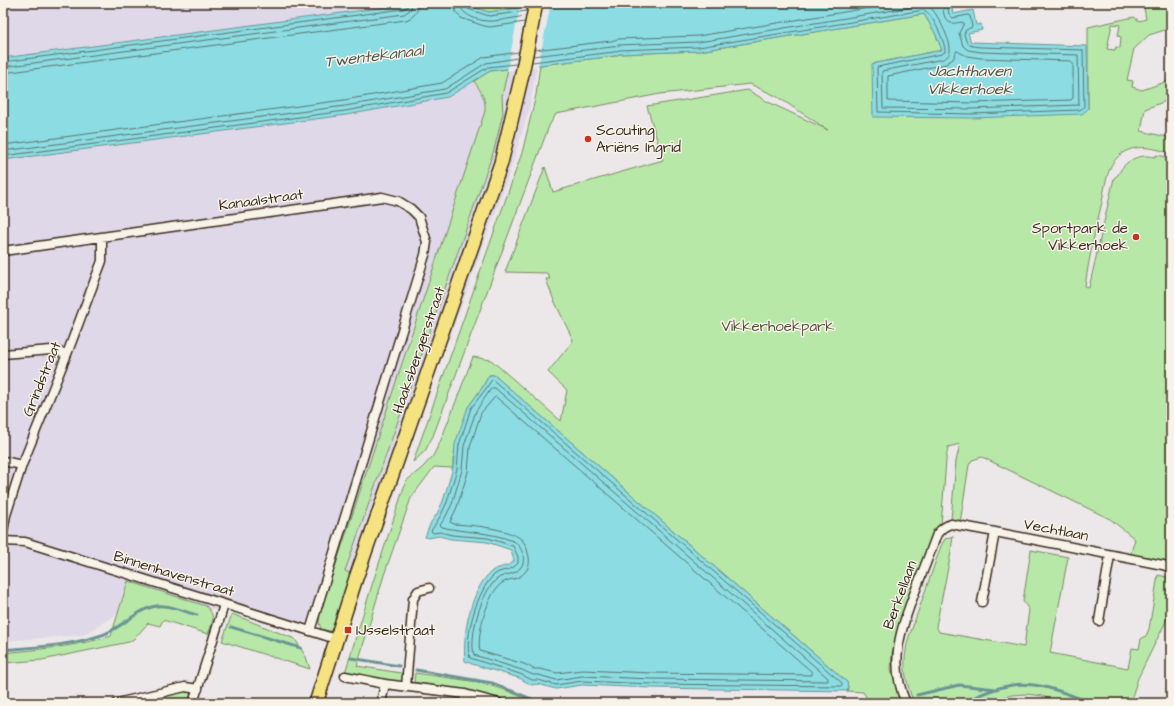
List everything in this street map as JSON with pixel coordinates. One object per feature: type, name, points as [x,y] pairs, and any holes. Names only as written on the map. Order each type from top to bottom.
[{"type":"main road","name":"Haaksbergerstraat","points":[[316,703],[358,571],[501,163],[521,78],[536,3]]},
{"type":"street","name":"Kanaalstraat","points":[[3,251],[382,197],[398,201],[411,209],[419,217]]},
{"type":"street","name":"Haaksbergerstraat","points":[[310,631],[425,255],[427,242],[419,217]]},
{"type":"street","name":"Grindstraat","points":[[3,531],[6,515],[22,465],[67,354],[102,261],[102,237]]},
{"type":"street","points":[[3,354],[51,350],[67,354]]},
{"type":"street","points":[[3,461],[22,465]]},
{"type":"street","name":"Vechtlaan","points":[[946,525],[951,524],[995,532],[1171,568]]},
{"type":"street","name":"Berkellaan","points":[[906,703],[900,687],[898,674],[897,656],[899,639],[904,620],[937,534],[946,525]]},
{"type":"street","points":[[982,602],[995,532]]},
{"type":"street","name":"Binnenhavenstraat","points":[[3,541],[25,542],[336,639]]},
{"type":"street","points":[[1099,621],[1110,555]]},
{"type":"street","points":[[406,687],[413,599],[418,591],[429,588]]},
{"type":"street","points":[[194,703],[224,605]]},
{"type":"street","points":[[346,676],[464,699],[499,703]]},
{"type":"street","points":[[381,703],[386,684]]},
{"type":"street","points":[[117,703],[185,687],[198,689]]},
{"type":"shaded area","name":"Twentekanaal","points":[[3,3],[548,3],[529,110],[506,184],[449,340],[437,340],[340,627],[141,599],[83,635],[3,641]]},
{"type":"green space","points":[[470,3],[553,3],[489,12],[469,6]]},
{"type":"green space","name":"Vikkerhoekpark","points":[[1163,3],[1171,3],[1171,28],[1149,35],[1134,49],[1127,80],[1133,81],[1132,87],[1142,90],[1171,80],[1171,99],[1145,109],[1141,131],[1171,138],[1171,153],[1148,148],[1137,148],[1124,152],[1117,157],[1112,164],[1105,184],[1092,244],[1085,286],[1089,288],[1114,178],[1128,162],[1138,157],[1154,157],[1157,155],[1171,158],[1171,564],[1130,556],[1135,539],[1110,519],[982,457],[972,460],[969,465],[960,523],[951,520],[956,461],[960,444],[948,447],[941,526],[899,630],[892,653],[891,669],[901,703],[870,703],[863,692],[847,691],[847,682],[494,375],[489,375],[482,388],[468,407],[453,459],[453,468],[434,467],[411,498],[384,575],[357,666],[407,674],[405,686],[344,676],[406,481],[422,468],[433,456],[441,440],[473,357],[491,360],[561,421],[567,390],[548,372],[573,340],[553,298],[546,279],[550,279],[547,273],[505,272],[545,167],[553,192],[663,160],[647,106],[748,90],[768,102],[828,130],[776,96],[750,84],[660,94],[556,114],[549,126],[433,436],[425,451],[413,462],[522,153],[536,95],[540,65],[615,56],[619,54],[699,51],[924,14],[935,33],[942,50],[872,64],[1088,109],[1088,27],[1134,17],[1139,21],[1146,19],[1144,8]],"holes":[[[1112,24],[1120,25],[1118,36],[1121,37],[1120,48],[1116,47],[1115,50],[1107,49]]]},
{"type":"green space","points":[[508,69],[502,96],[503,113],[494,150],[345,571],[354,575],[335,630],[329,631],[321,629],[319,623],[320,613],[485,111],[485,103],[479,88],[474,81],[490,71]]},
{"type":"green space","points":[[953,536],[936,626],[939,632],[1024,647],[1029,610],[1023,601],[1031,550],[1068,557],[1050,653],[1128,668],[1132,648],[1139,649],[1141,639],[1146,636],[1149,629],[1158,575],[1171,578],[1171,611],[1138,678],[1130,703],[1061,703],[1042,696],[1026,694],[1012,695],[986,703],[914,703],[908,687],[905,672],[905,657],[908,640],[941,546],[945,539]]},
{"type":"green space","points":[[128,581],[206,606],[213,619],[208,634],[163,620],[160,626],[148,623],[135,638],[129,642],[42,660],[3,663],[3,653],[66,646],[111,636]]},
{"type":"green space","points":[[232,614],[295,639],[306,657],[310,669],[222,641]]},
{"type":"green space","points":[[415,673],[478,682],[505,690],[536,703],[506,703],[487,696],[414,682]]},
{"type":"green space","points":[[183,691],[192,693],[190,703],[132,703]]},
{"type":"water","name":"Jachthaven Vikkerhoek","points":[[417,3],[470,3],[469,6],[489,12],[553,3],[981,3],[952,8],[953,14],[973,10],[976,25],[981,24],[982,30],[968,33],[971,42],[1087,46],[1088,109],[1082,114],[972,118],[873,117],[872,64],[942,50],[935,33],[924,14],[699,51],[619,54],[615,56],[490,71],[448,97],[346,115],[3,160],[3,58]]},
{"type":"water","points":[[489,375],[494,375],[847,682],[847,691],[652,688],[582,685],[556,689],[537,684],[532,685],[519,678],[465,661],[465,638],[473,600],[478,589],[492,571],[509,565],[514,561],[511,550],[487,542],[451,539],[439,536],[428,538],[425,537],[431,522],[437,514],[443,501],[453,468],[455,444],[468,407],[482,388]]},
{"type":"pier","points":[[551,3],[538,67],[507,71],[520,6]]},
{"type":"waterway","points":[[3,650],[53,646],[90,639],[110,632],[140,612],[156,606],[172,607],[197,615]]},
{"type":"waterway","points":[[231,627],[301,648]]},
{"type":"waterway","points":[[351,658],[399,666]]},
{"type":"waterway","points":[[416,670],[492,683],[541,703]]},
{"type":"waterway","points":[[962,703],[992,690],[1005,686],[1022,684],[1053,689],[1092,703]]},
{"type":"waterway","points":[[917,695],[959,685],[996,689]]},
{"type":"place","name":"Scouting Ariëns Ingrid","points":[[588,139]]},
{"type":"place","name":"Sportpark de Vikkerhoek","points":[[1136,237]]},
{"type":"place","name":"IJsselstraat","points":[[348,630]]}]
